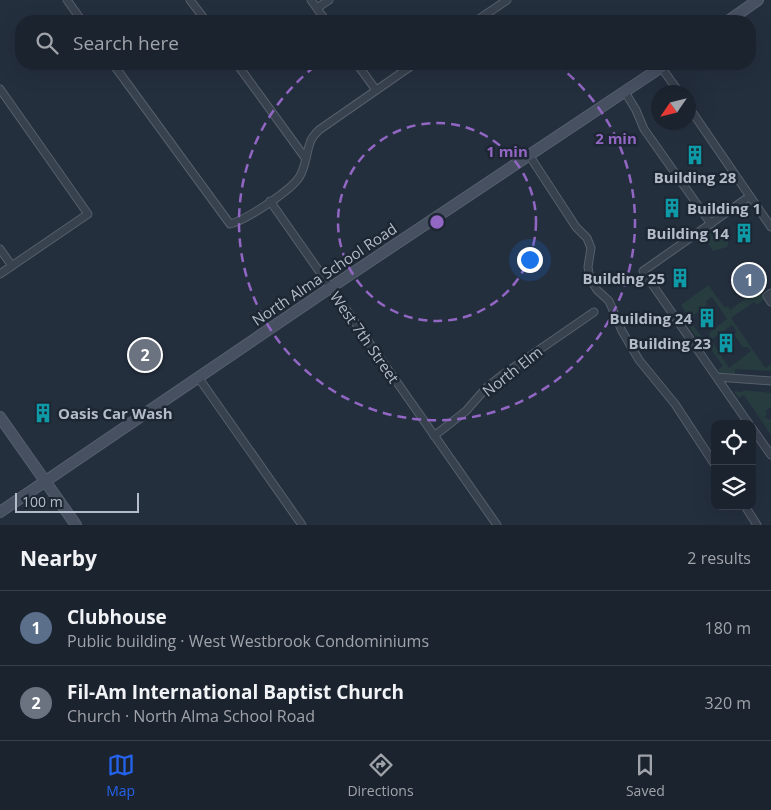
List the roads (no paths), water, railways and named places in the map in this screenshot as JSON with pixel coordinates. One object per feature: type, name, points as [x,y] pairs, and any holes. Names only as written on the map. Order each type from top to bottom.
[{"type":"main road","points":[[737,15],[758,0]]},
{"type":"main road","name":"North Alma School Road","points":[[0,512],[331,287],[657,70]]},
{"type":"main road","points":[[0,417],[76,525]]},
{"type":"street","points":[[67,0],[78,15]]},
{"type":"street","points":[[190,0],[201,15]]},
{"type":"street","points":[[311,0],[322,15]]},
{"type":"street","points":[[317,8],[329,0]]},
{"type":"street","points":[[485,15],[508,0]]},
{"type":"street","points":[[117,70],[230,224],[240,222],[287,190],[299,178],[310,140],[318,130],[405,70]]},
{"type":"street","points":[[241,70],[306,158]]},
{"type":"street","points":[[361,70],[376,90]]},
{"type":"street","points":[[667,70],[675,85]]},
{"type":"street","points":[[0,88],[88,214],[0,274]]},
{"type":"street","points":[[625,92],[636,110],[644,129],[711,224]]},
{"type":"street","points":[[696,118],[771,227]]},
{"type":"street","points":[[529,155],[576,227],[588,238],[591,248],[588,267],[590,278],[597,290],[610,301],[622,331],[639,360],[675,404],[711,459]]},
{"type":"street","points":[[747,420],[643,272],[750,196]]},
{"type":"street","name":"West 7th Street","points":[[270,201],[497,525]]},
{"type":"street","points":[[0,249],[12,266]]},
{"type":"street","points":[[771,293],[767,296],[771,302]]},
{"type":"street","name":"North Elm","points":[[434,436],[466,411],[486,388],[501,376],[594,312]]},
{"type":"street","points":[[198,377],[302,525]]},
{"type":"street","points":[[717,377],[771,381]]},
{"type":"street","points":[[756,434],[771,455]]},
{"type":"street","points":[[748,510],[757,525]]},
{"type":"place","name":"Building 28","points":[[695,155]]},
{"type":"place","name":"Building 1","points":[[672,208]]},
{"type":"place","name":"Building 14","points":[[744,233]]},
{"type":"place","name":"Building 25","points":[[680,278]]},
{"type":"place","name":"Clubhouse","points":[[749,280]]},
{"type":"place","name":"Building 24","points":[[707,318]]},
{"type":"place","name":"Building 23","points":[[726,343]]},
{"type":"place","name":"Fil-Am International Baptist Church","points":[[145,355]]},
{"type":"place","name":"Oasis Car Wash","points":[[43,413]]}]
